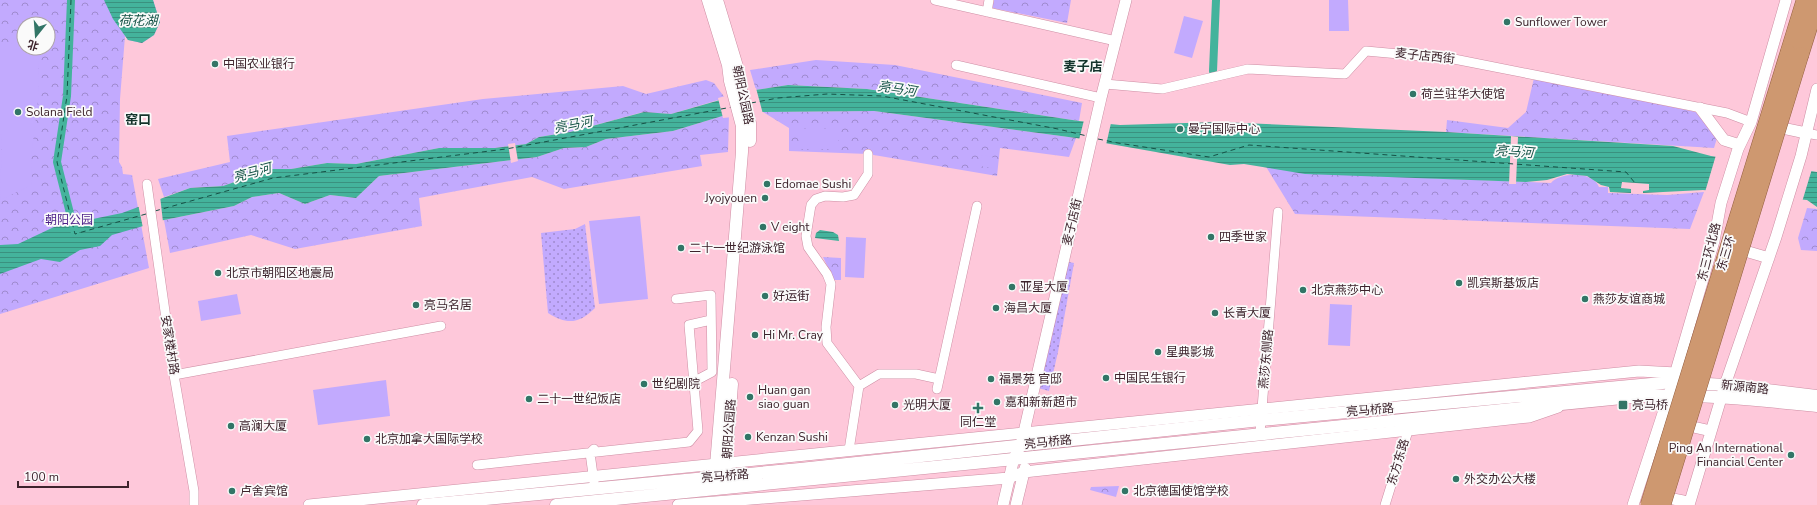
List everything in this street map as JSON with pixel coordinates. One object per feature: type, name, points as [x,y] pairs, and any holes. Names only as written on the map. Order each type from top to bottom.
[{"type":"highway","name":"东三环","points":[[1663,505],[1795,54],[1804,0]]},
{"type":"highway","name":"东三环","points":[[1638,504],[1795,54],[1817,4]]},
{"type":"main road","name":"朝阳公园路","points":[[708,0],[736,87],[746,125],[720,477]]},
{"type":"main road","name":"朝阳公园路","points":[[717,0],[736,63],[736,87]]},
{"type":"main road","name":"朝阳公园路","points":[[722,463],[725,370],[741,159],[746,125]]},
{"type":"main road","name":"亮马桥路","points":[[423,505],[594,482],[720,477],[1021,445],[1261,414],[1679,378]]},
{"type":"main road","name":"新源南路","points":[[1679,378],[1723,390],[1817,406]]},
{"type":"main road","name":"亮马桥路","points":[[556,505],[1260,433],[1407,425],[1573,403],[1723,390]]},
{"type":"main road","name":"新源南路","points":[[1723,390],[1817,396]]},
{"type":"main road","points":[[720,477],[721,488]]},
{"type":"street","points":[[935,0],[1116,41]]},
{"type":"street","points":[[987,12],[989,0]]},
{"type":"street","name":"麦子店街","points":[[1003,505],[1014,458],[1021,445],[1101,98],[1126,0]]},
{"type":"street","name":"东三环北路","points":[[1679,378],[1713,278],[1709,258],[1714,241],[1721,203],[1739,147],[1751,122],[1786,0]]},
{"type":"street","name":"麦子店西街","points":[[1105,84],[1162,89],[1248,69],[1345,74],[1366,51],[1454,59],[1727,113],[1751,122]]},
{"type":"street","points":[[956,65],[1101,98]]},
{"type":"street","points":[[1688,505],[1723,390],[1769,258],[1801,156],[1812,134],[1817,89]]},
{"type":"street","points":[[1700,108],[1724,140],[1739,147]]},
{"type":"street","points":[[1751,122],[1812,134]]},
{"type":"street","points":[[849,450],[859,386],[827,343],[826,327],[831,284],[827,274],[808,247],[806,236],[811,205],[816,199],[825,196],[843,197],[854,195],[868,174],[868,154]]},
{"type":"street","name":"安家楼村路","points":[[147,186],[174,375],[194,491],[194,505]]},
{"type":"street","points":[[937,390],[977,206]]},
{"type":"street","name":"燕莎东侧路","points":[[1260,433],[1278,212]]},
{"type":"street","points":[[1714,241],[1769,258]]},
{"type":"street","points":[[676,299],[711,296],[712,372]]},
{"type":"street","points":[[477,465],[593,450],[689,442],[698,431],[695,381],[689,325],[711,320]]},
{"type":"street","points":[[174,375],[441,326]]},
{"type":"street","points":[[695,381],[712,372],[725,370]]},
{"type":"street","points":[[859,386],[879,374],[916,374],[939,379]]},
{"type":"street","points":[[1638,504],[1661,420],[1674,395],[1679,378]]},
{"type":"street","points":[[309,505],[594,482],[722,463],[1024,432],[1261,414]]},
{"type":"street","points":[[1661,420],[1711,431]]},
{"type":"street","points":[[678,505],[720,503],[1009,478],[1024,472],[1407,425]]},
{"type":"street","name":"东方东路","points":[[1385,505],[1407,425]]},
{"type":"street","points":[[1016,505],[1027,457],[1021,445]]},
{"type":"street","points":[[593,450],[594,482]]},
{"type":"street","points":[[720,503],[721,488]]},
{"type":"street","points":[[1638,504],[1644,493],[1683,501],[1684,505]]},
{"type":"green space","name":"朝阳公园","points":[[0,0],[153,0],[160,22],[154,35],[142,43],[128,40],[125,36],[120,99],[119,162],[122,167],[123,174],[132,175],[149,268],[0,314]]},
{"type":"green space","points":[[994,0],[1071,0],[1067,23],[992,8]]},
{"type":"green space","points":[[1329,0],[1348,0],[1349,31],[1329,31]]},
{"type":"green space","points":[[1184,16],[1203,21],[1192,58],[1174,53]]},
{"type":"green space","name":"Solana Field","points":[[0,42],[16,45],[16,56],[38,56],[39,92],[31,159],[32,185],[0,200],[2,137],[0,132]]},
{"type":"green space","points":[[816,60],[895,65],[1082,103],[1079,121],[867,89],[788,85],[756,90],[750,70]]},
{"type":"green space","points":[[1534,78],[1696,112],[1717,138],[1714,148],[1446,132],[1447,120],[1508,128],[1526,112]]},
{"type":"green space","points":[[706,80],[714,83],[725,98],[671,114],[643,112],[570,132],[539,137],[526,144],[495,148],[439,148],[356,164],[327,163],[291,169],[272,169],[223,186],[190,188],[164,197],[158,179],[230,162],[227,136],[483,99],[623,86],[646,94]]},
{"type":"green space","points":[[874,111],[1076,138],[1069,157],[1000,148],[997,176],[868,154],[789,151],[789,128],[763,112]]},
{"type":"green space","points":[[729,114],[728,152],[700,155],[702,166],[564,189],[532,177],[419,198],[422,226],[295,249],[251,235],[170,253],[164,220],[234,206],[252,197],[279,193],[305,204],[330,195],[356,198],[379,176],[537,157],[564,148],[586,147],[606,139],[673,131]]},
{"type":"green space","points":[[801,129],[838,129],[838,149],[801,149]]},
{"type":"green space","points":[[982,155],[995,158],[993,168],[980,166]]},
{"type":"green space","points":[[1265,165],[1336,174],[1551,183],[1555,179],[1561,177],[1576,175],[1590,178],[1596,182],[1599,187],[1608,187],[1608,193],[1667,195],[1704,192],[1690,229],[1295,214]]},
{"type":"green space","points":[[1807,208],[1817,209],[1817,251],[1801,250],[1798,238]]},
{"type":"green space","points":[[640,216],[648,299],[599,304],[589,221]]},
{"type":"green space","points":[[585,224],[595,308],[578,320],[561,320],[548,313],[541,233],[575,229]]},
{"type":"green space","points":[[846,237],[866,238],[864,278],[845,277]]},
{"type":"green space","points":[[823,257],[841,258],[841,280],[834,280]]},
{"type":"green space","points":[[1064,261],[1074,263],[1058,352],[1049,391],[1038,388]]},
{"type":"green space","points":[[237,294],[241,314],[201,321],[198,301]]},
{"type":"green space","points":[[1330,304],[1352,305],[1350,346],[1328,345]]},
{"type":"green space","points":[[386,380],[390,416],[318,425],[313,390]]},
{"type":"green space","points":[[1119,486],[1116,497],[1090,490],[1091,487]]},
{"type":"water","name":"荷花湖","points":[[104,0],[153,0],[160,22],[154,35],[142,43],[128,40],[113,19]]},
{"type":"water","name":"亮马河","points":[[788,85],[867,89],[1079,121],[1120,125],[1219,122],[1446,132],[1673,146],[1711,156],[1817,172],[1817,207],[1807,200],[1703,190],[1643,193],[1643,191],[1649,190],[1649,184],[1622,182],[1621,188],[1631,189],[1631,193],[1610,192],[1609,187],[1601,185],[1587,176],[1567,174],[1547,180],[1526,182],[1305,174],[1244,164],[1230,165],[1076,138],[874,111],[763,112],[729,114],[673,131],[606,139],[586,147],[564,148],[537,157],[379,176],[356,198],[330,195],[305,204],[279,193],[252,197],[234,206],[164,220],[112,235],[100,246],[80,250],[60,262],[41,259],[0,274],[0,245],[18,244],[54,227],[122,213],[190,188],[223,186],[272,169],[291,169],[327,163],[356,164],[439,148],[495,148],[526,144],[539,137],[570,132],[644,112],[671,114],[755,90]]},
{"type":"water","points":[[820,230],[833,232],[838,235],[839,241],[815,238],[816,233]]},
{"type":"pier","points":[[756,88],[763,114],[723,118],[718,98]]},
{"type":"pier","points":[[1084,120],[1111,123],[1106,145],[1079,140]]},
{"type":"pier","points":[[1511,136],[1518,137],[1516,184],[1509,184]]},
{"type":"pier","points":[[515,143],[518,161],[511,163],[508,144]]},
{"type":"pier","points":[[1716,155],[1812,169],[1802,202],[1705,192]]},
{"type":"pier","points":[[160,196],[163,222],[143,228],[138,204]]},
{"type":"waterway","points":[[71,0],[67,96],[57,162],[75,233]]},
{"type":"waterway","points":[[1213,71],[1216,0]]},
{"type":"ferry route","points":[[71,0],[67,96],[57,162],[75,234],[146,214]]},
{"type":"ferry route","points":[[751,103],[778,98],[827,94],[882,96],[1058,129],[1087,136]]},
{"type":"ferry route","points":[[155,211],[273,178],[506,149],[732,107]]},
{"type":"ferry route","points":[[1098,139],[1209,157],[1249,145],[1626,172],[1635,183]]},
{"type":"place","name":"Sunflower Tower","points":[[1507,22]]},
{"type":"place","name":"中国农业银行","points":[[215,64]]},
{"type":"place","name":"荷兰驻华大使馆","points":[[1413,94]]},
{"type":"place","name":"Solana Field","points":[[18,112]]},
{"type":"place","name":"曼宁国际中心","points":[[1180,129]]},
{"type":"place","name":"Edomae Sushi","points":[[767,184]]},
{"type":"place","name":"Jyojyouen","points":[[765,198]]},
{"type":"place","name":"V eight","points":[[763,227]]},
{"type":"place","name":"四季世家","points":[[1211,237]]},
{"type":"place","name":"二十一世纪游泳馆","points":[[681,248]]},
{"type":"place","name":"北京市朝阳区地震局","points":[[218,273]]},
{"type":"place","name":"凯宾斯基饭店","points":[[1459,283]]},
{"type":"place","name":"亚星大厦","points":[[1012,287]]},
{"type":"place","name":"北京燕莎中心","points":[[1303,290]]},
{"type":"place","name":"好运街","points":[[765,296]]},
{"type":"place","name":"燕莎友谊商城","points":[[1585,299]]},
{"type":"place","name":"亮马名居","points":[[416,305]]},
{"type":"place","name":"海昌大厦","points":[[996,308]]},
{"type":"place","name":"长青大厦","points":[[1215,313]]},
{"type":"place","name":"Hi Mr. Cray","points":[[755,335]]},
{"type":"place","name":"星典影城","points":[[1158,352]]},
{"type":"place","name":"中国民生银行","points":[[1106,378]]},
{"type":"place","name":"福景苑 官邸","points":[[991,379]]},
{"type":"place","name":"世纪剧院","points":[[644,384]]},
{"type":"place","name":"Huan gan siao guan","points":[[750,397]]},
{"type":"place","name":"二十一世纪饭店","points":[[529,399]]},
{"type":"place","name":"嘉和新新超市","points":[[997,402]]},
{"type":"place","name":"光明大厦","points":[[895,405]]},
{"type":"place","name":"亮马桥","points":[[1623,405]]},
{"type":"place","name":"同仁堂","points":[[978,408]]},
{"type":"place","name":"高澜大厦","points":[[231,426]]},
{"type":"place","name":"Kenzan Sushi","points":[[748,437]]},
{"type":"place","name":"北京加拿大国际学校","points":[[367,439]]},
{"type":"place","name":"Ping An International Financial Center","points":[[1791,455]]},
{"type":"place","name":"外交办公大楼","points":[[1456,479]]},
{"type":"place","name":"卢舍宾馆","points":[[232,491]]},
{"type":"place","name":"北京德国使馆学校","points":[[1125,491]]},
{"type":"district","name":"麦子店","points":[[1083,66]]},
{"type":"district","name":"窑口","points":[[138,119]]}]
